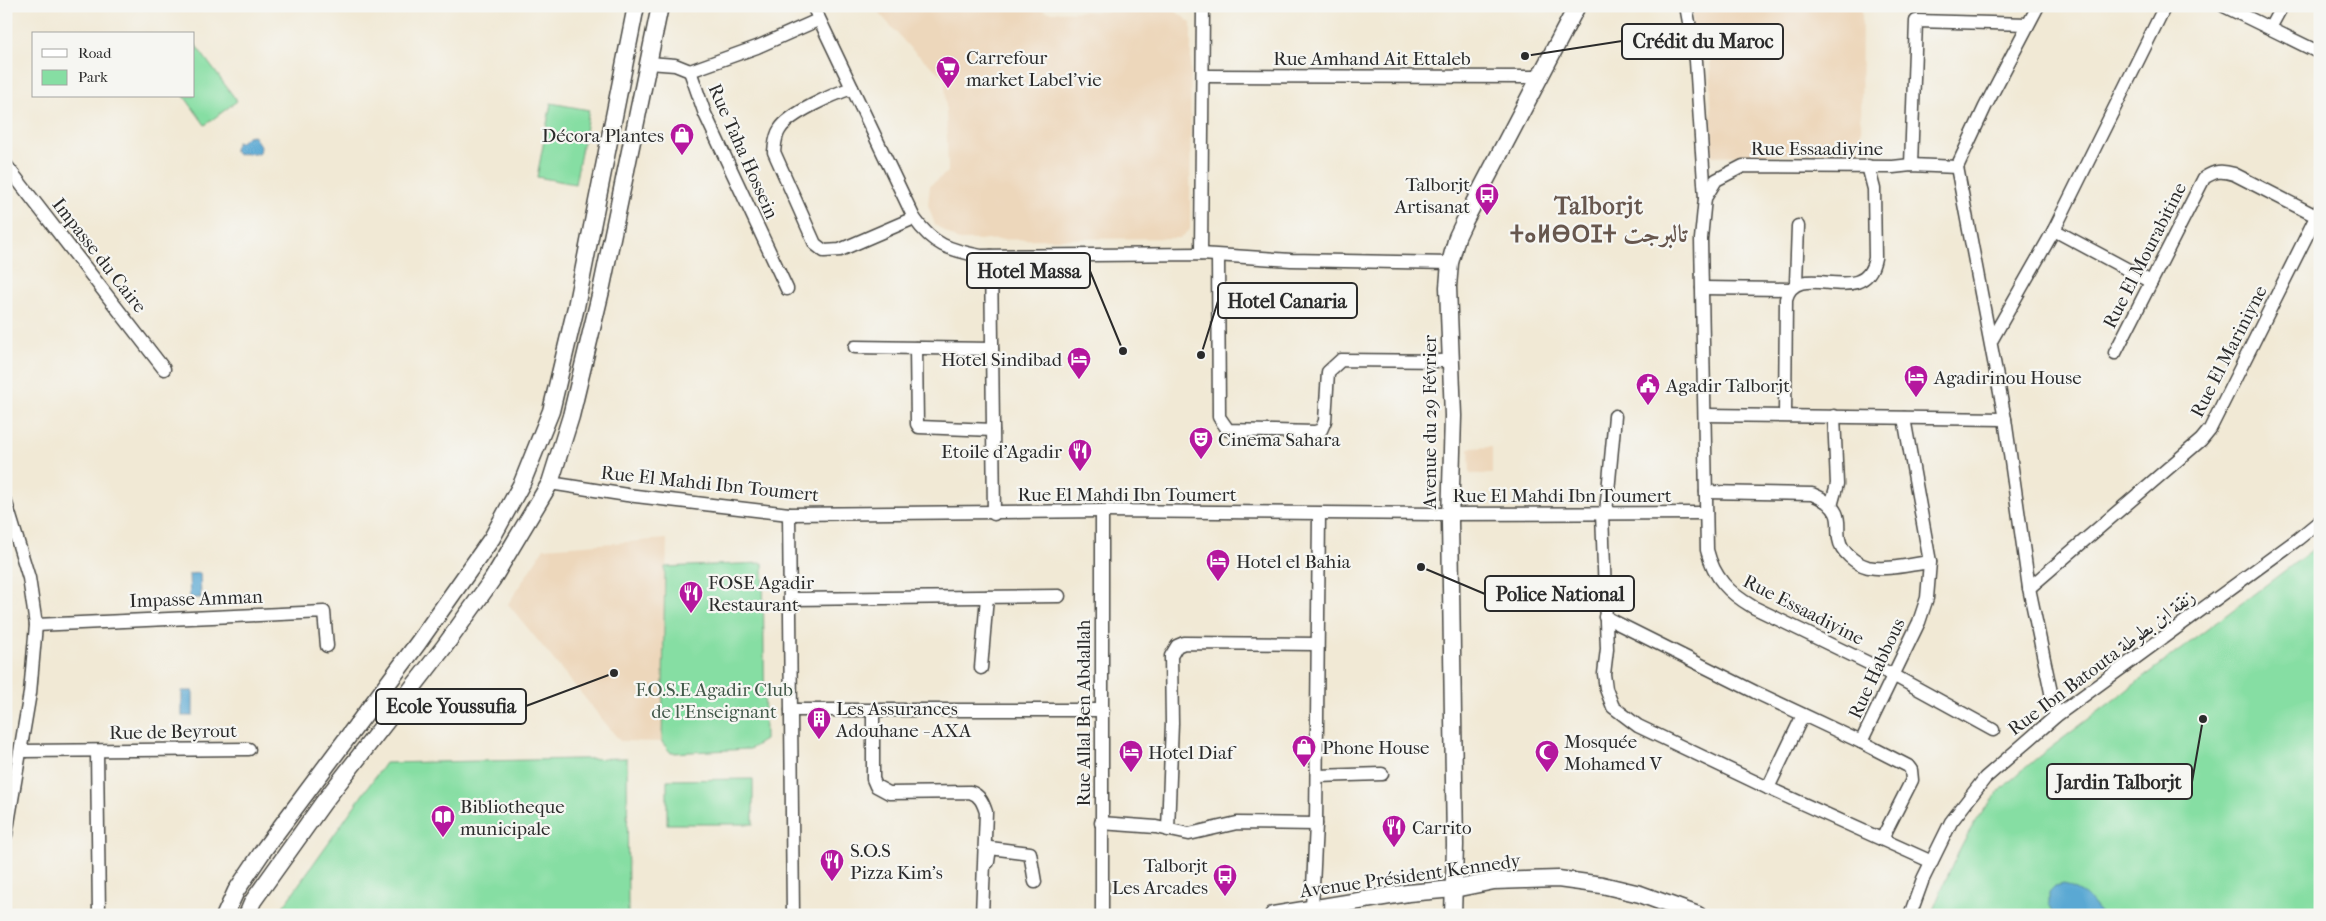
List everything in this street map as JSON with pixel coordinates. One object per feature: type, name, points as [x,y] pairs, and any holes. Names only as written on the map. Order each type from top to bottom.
[{"type":"street","points":[[225,915],[236,891],[265,848],[424,635],[492,538],[522,484],[551,410],[574,316],[636,6]]},
{"type":"street","points":[[247,915],[254,901],[323,803],[444,647],[492,580],[550,483],[571,416],[594,320],[660,6]]},
{"type":"street","points":[[813,6],[818,20],[914,218],[929,237],[938,244],[970,254],[991,256],[1202,254],[1291,260],[1450,263]]},
{"type":"street","points":[[1202,254],[1203,6]]},
{"type":"street","name":"Avenue du 29 Février","points":[[1453,914],[1450,514],[1453,416],[1448,287],[1450,263],[1457,237],[1465,220],[1577,6]]},
{"type":"street","points":[[1686,6],[1696,61],[1705,198]]},
{"type":"street","points":[[2038,6],[1985,107],[1957,167],[2005,418],[2029,588],[2056,716]]},
{"type":"street","points":[[1991,341],[2054,230],[2165,6]]},
{"type":"street","points":[[2224,6],[2320,53]]},
{"type":"street","points":[[2270,28],[2282,6]]},
{"type":"street","name":"Rue Taha Hossein","points":[[787,289],[705,114],[690,71],[757,47],[818,20]]},
{"type":"street","points":[[1911,165],[1916,21],[2028,24]]},
{"type":"street","points":[[649,63],[675,65],[690,71]]},
{"type":"street","name":"Rue Amhand Ait Ettaleb","points":[[1204,76],[1541,77]]},
{"type":"street","points":[[852,88],[839,92],[795,116],[784,123],[778,131],[774,152],[803,219],[815,244],[819,248],[830,252],[840,250],[914,218]]},
{"type":"street","name":"Impasse du Caire","points":[[6,165],[164,369]]},
{"type":"street","name":"Rue Essaadiyine","points":[[1957,167],[1911,165],[1893,167],[1743,166],[1716,180],[1705,198],[1701,239],[1707,550],[1715,574],[1725,588],[1735,596],[1753,607],[1893,675],[1993,730]]},
{"type":"street","points":[[1702,288],[1854,283],[1867,276],[1873,269],[1875,258],[1874,189],[1868,166]]},
{"type":"street","name":"Rue El Mourabitine","points":[[2115,353],[2204,178],[2217,171],[2234,174],[2318,212]]},
{"type":"street","name":"Rue El Mariniyne","points":[[2029,588],[2194,446],[2210,430],[2318,212]]},
{"type":"street","points":[[1785,415],[1786,299],[1793,286],[1798,226]]},
{"type":"street","points":[[2054,230],[2151,282]]},
{"type":"street","points":[[991,256],[994,514]]},
{"type":"street","points":[[1218,256],[1219,417],[1228,430],[1315,432],[1321,430],[1326,421],[1328,372],[1334,364],[1341,360],[1450,361]]},
{"type":"street","points":[[855,347],[992,349]]},
{"type":"street","points":[[916,348],[918,427],[993,430]]},
{"type":"street","points":[[1705,415],[2005,418]]},
{"type":"street","points":[[1615,416],[1604,513],[1607,649],[1604,674],[1606,689],[1613,707],[1638,726],[1768,788],[1932,862]]},
{"type":"street","points":[[1831,506],[1837,484],[1834,416]]},
{"type":"street","name":"Rue Habbous","points":[[1605,617],[1861,742],[1925,606],[1930,562],[1904,418]]},
{"type":"street","name":"Rue El Mahdi Ibn Toumert","points":[[550,483],[627,495],[789,514],[1102,512],[1319,514],[1706,513]]},
{"type":"street","points":[[1706,492],[1812,494],[1823,499],[1831,506],[1838,517],[1839,540],[1843,549],[1854,559],[1868,566],[1884,567],[1930,562]]},
{"type":"street","points":[[6,503],[30,578],[36,625],[34,663],[6,835]]},
{"type":"street","name":"Rue Allal Ben Abdallah","points":[[1102,512],[1102,915]]},
{"type":"street","points":[[789,514],[793,915]]},
{"type":"street","points":[[1312,908],[1317,776],[1319,514]]},
{"type":"street","name":"Rue Ibn Batouta زنقة ابن بطوطة","points":[[1910,915],[1951,822],[1970,796],[2000,765],[2056,716],[2320,521]]},
{"type":"street","points":[[790,599],[1059,596]]},
{"type":"street","points":[[981,668],[987,597]]},
{"type":"street","name":"Impasse Amman","points":[[36,625],[324,612],[327,646]]},
{"type":"street","points":[[1168,830],[1172,723],[1171,656],[1177,646],[1184,643],[1317,644]]},
{"type":"street","points":[[792,710],[1103,710]]},
{"type":"street","points":[[873,710],[873,779],[880,790],[889,794],[970,792],[976,794],[984,804],[986,812],[982,915]]},
{"type":"street","points":[[1768,788],[1803,715]]},
{"type":"street","points":[[1861,742],[1908,766],[1913,774],[1912,780],[1882,839]]},
{"type":"street","name":"Rue de Beyrout","points":[[21,751],[249,749]]},
{"type":"street","name":"Rue de Beyrout","points":[[97,751],[100,915]]},
{"type":"street","points":[[1317,776],[1382,774]]},
{"type":"street","points":[[1101,823],[1145,826],[1189,834],[1237,823],[1316,824]]},
{"type":"street","points":[[988,915],[988,860],[990,848],[1030,853],[1035,882]]},
{"type":"street","name":"Avenue Président Kennedy","points":[[1273,915],[1408,893],[1454,889],[1494,881],[1558,879],[1640,894],[1698,915]]},
{"type":"shaded area","points":[[873,6],[1040,6],[1046,12],[1174,10],[1191,23],[1190,229],[1180,238],[958,240],[935,225],[928,205],[930,185],[948,172],[945,78],[910,48]]},
{"type":"shaded area","points":[[1693,6],[1862,6],[1861,152],[1712,156],[1710,33],[1692,31]]},
{"type":"shaded area","points":[[1492,447],[1492,474],[1470,474],[1469,448]]},
{"type":"shaded area","points":[[667,539],[662,742],[620,741],[508,604],[544,548]]},
{"type":"green space","points":[[195,44],[237,101],[205,125],[185,98],[195,98]]},
{"type":"green space","points":[[551,103],[589,110],[575,184],[537,177]]},
{"type":"green space","points":[[2320,544],[2320,915],[1931,915],[1951,867],[1967,837],[1986,808],[2006,785],[2037,758]]},
{"type":"green space","name":"F.O.S.E Agadir Club de l'Enseignant","points":[[763,563],[765,740],[750,749],[671,753],[662,742],[665,567]]},
{"type":"green space","points":[[627,758],[628,915],[277,915],[385,763]]},
{"type":"green space","points":[[753,779],[753,824],[667,824],[667,780]]},
{"type":"water","points":[[253,135],[261,147],[260,153],[236,154],[234,149],[237,142],[241,142],[247,136]]},
{"type":"water","points":[[200,573],[201,598],[190,598],[189,574]]},
{"type":"water","points":[[182,691],[193,691],[193,716],[182,716]]},
{"type":"water","points":[[2064,884],[2086,896],[2102,915],[2055,915],[2049,904],[2049,892],[2055,886]]},
{"type":"place","name":"Crédit du Maroc","points":[[1525,56]]},
{"type":"place","name":"Carrefour market Label'vie","points":[[948,89]]},
{"type":"place","name":"Décora Plantes","points":[[682,156]]},
{"type":"place","name":"Talborjt Artisanat","points":[[1487,216]]},
{"type":"place","name":"Hotel Massa","points":[[1123,351]]},
{"type":"place","name":"Hotel Canaria","points":[[1201,355]]},
{"type":"place","name":"Hotel Sindibad","points":[[1079,380]]},
{"type":"place","name":"Agadirinou House","points":[[1916,398]]},
{"type":"place","name":"Agadir Talborjt","points":[[1648,406]]},
{"type":"place","name":"Cinema Sahara","points":[[1201,460]]},
{"type":"place","name":"Etoile d'Agadir","points":[[1080,472]]},
{"type":"place","name":"Police National","points":[[1421,567]]},
{"type":"place","name":"Hotel el Bahia","points":[[1218,582]]},
{"type":"place","name":"FOSE Agadir Restaurant","points":[[691,614]]},
{"type":"place","name":"Ecole Youssufia","points":[[614,673]]},
{"type":"place","name":"Jardin Talborjt","points":[[2203,719]]},
{"type":"place","name":"Les Assurances Adouhane - AXA","points":[[819,740]]},
{"type":"place","name":"Phone House","points":[[1304,768]]},
{"type":"place","name":"Hotel Diaf","points":[[1131,773]]},
{"type":"place","name":"Mosquée Mohamed V","points":[[1547,773]]},
{"type":"place","name":"Bibliotheque municipale","points":[[443,838]]},
{"type":"place","name":"Carrito","points":[[1394,848]]},
{"type":"place","name":"S.O.S Pizza Kim's","points":[[832,882]]},
{"type":"place","name":"Talborjt Les Arcades","points":[[1225,897]]},
{"type":"district","name":"Talborjt ⵜⴰⵍⴱⵔⵊⵜ تالبرجت","points":[[1599,220]]}]
